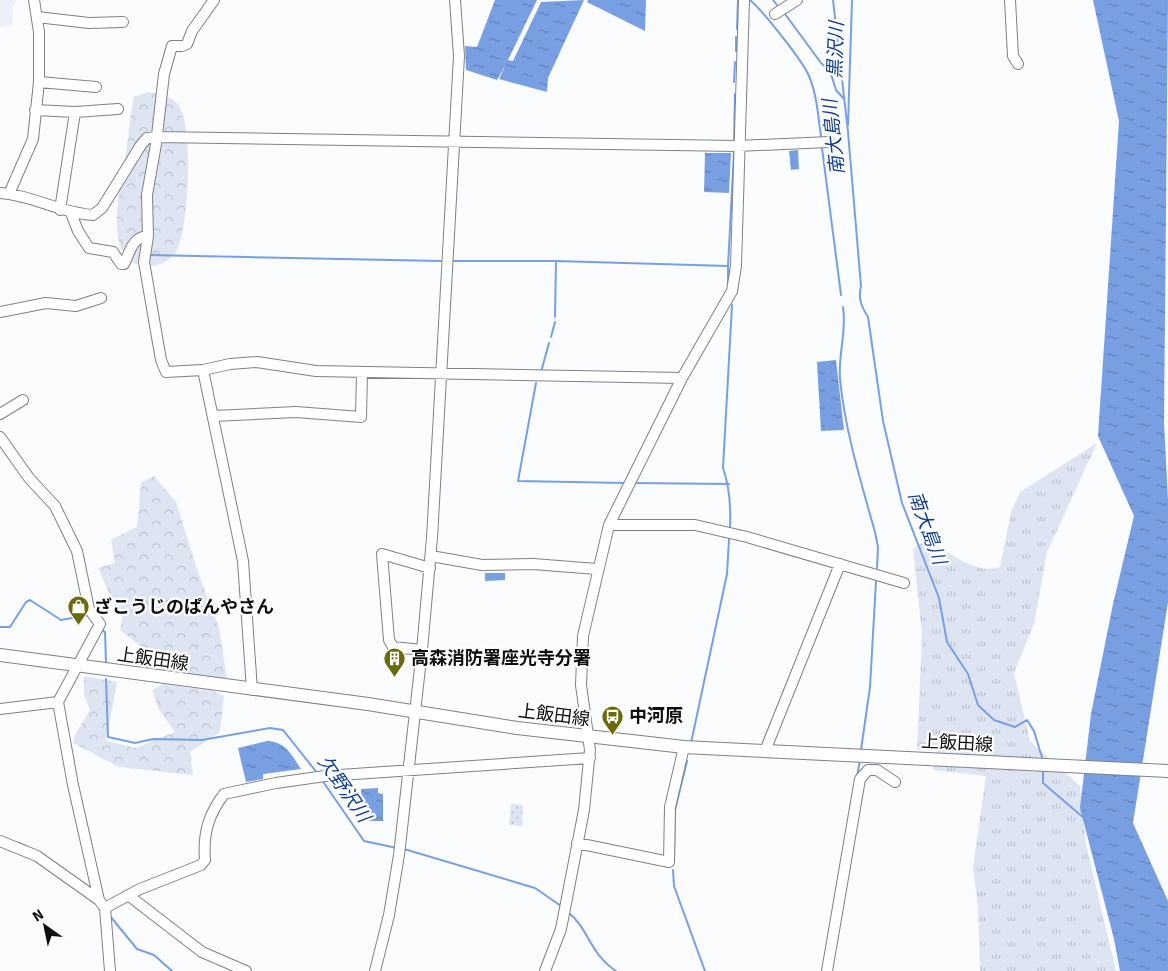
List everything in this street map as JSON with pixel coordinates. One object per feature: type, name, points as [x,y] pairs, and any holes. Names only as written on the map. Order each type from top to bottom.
[{"type":"main road","name":"上飯田線","points":[[0,655],[415,711],[590,737],[684,747],[1168,771]]},
{"type":"street","points":[[34,0],[37,17],[39,82],[33,139],[5,193],[65,212],[93,214],[102,208],[141,144],[148,138],[157,137],[738,146],[829,142]]},
{"type":"street","points":[[214,0],[192,31],[187,44],[172,46],[164,74],[157,137],[147,195],[148,236],[144,262],[161,360],[166,372],[203,370],[230,364],[257,362],[316,371],[362,373],[682,378]]},
{"type":"street","points":[[375,971],[389,915],[399,855],[410,772],[430,568],[459,56],[456,0]]},
{"type":"street","points":[[545,971],[564,915],[584,810],[590,758],[590,737],[582,685],[583,636],[597,569],[609,525],[682,378],[732,291],[736,266],[738,146],[744,0]]},
{"type":"street","points":[[774,14],[795,0]]},
{"type":"street","points":[[1010,0],[1013,56],[1018,64]]},
{"type":"street","points":[[37,17],[89,23],[123,22]]},
{"type":"street","points":[[39,82],[96,87]]},
{"type":"street","points":[[35,110],[75,112],[118,109]]},
{"type":"street","points":[[75,112],[65,212],[86,245],[94,250],[113,252],[121,264],[124,264],[132,245],[140,238],[148,236]]},
{"type":"street","points":[[0,312],[46,303],[76,306],[101,298]]},
{"type":"street","points":[[203,370],[243,561],[252,690]]},
{"type":"street","points":[[213,416],[296,412],[361,417],[362,373]]},
{"type":"street","points":[[0,414],[23,400]]},
{"type":"street","points":[[0,437],[29,478],[55,506],[77,551],[89,610],[98,627],[58,702],[72,785],[102,904],[110,971]]},
{"type":"street","points":[[609,525],[695,525],[747,537],[904,582]]},
{"type":"street","points":[[422,650],[393,647],[389,640],[382,554],[430,568]]},
{"type":"street","points":[[431,556],[482,565],[533,564],[597,569]]},
{"type":"street","points":[[767,746],[840,564]]},
{"type":"street","points":[[0,709],[58,702]]},
{"type":"street","points":[[577,843],[669,862],[670,807],[684,747]]},
{"type":"street","points":[[102,904],[128,895],[204,862],[206,829],[215,806],[224,794],[276,783],[321,777],[590,758]]},
{"type":"street","points":[[827,971],[860,779],[868,770],[877,770],[895,782]]},
{"type":"street","points":[[0,841],[38,856],[102,904]]},
{"type":"street","points":[[128,895],[202,952],[246,971]]},
{"type":"shaded area","points":[[0,0],[17,0],[13,6],[12,25],[0,27]]},
{"type":"green space","points":[[148,92],[170,98],[180,108],[187,137],[188,157],[187,201],[181,238],[177,250],[169,259],[152,266],[135,264],[124,255],[119,241],[117,223],[120,184],[134,97]]},
{"type":"green space","points":[[1097,443],[1047,552],[1034,624],[1014,673],[1030,741],[1080,786],[1086,844],[1116,971],[980,971],[978,907],[973,867],[986,776],[933,770],[937,751],[917,750],[922,634],[913,549],[927,539],[953,556],[972,565],[991,569],[1000,567],[1011,512],[1020,492]]},
{"type":"green space","points":[[154,476],[176,502],[199,575],[219,628],[227,678],[212,679],[152,670],[138,644],[120,630],[123,617],[115,606],[98,568],[115,563],[111,540],[137,527],[141,483]]},
{"type":"green space","points":[[84,676],[117,682],[106,741],[136,748],[175,732],[159,710],[152,690],[163,684],[213,691],[224,696],[220,732],[190,752],[193,775],[119,767],[73,743],[76,733],[90,710],[84,695]]},
{"type":"green space","points":[[511,804],[523,805],[522,826],[509,825]]},
{"type":"water","points":[[495,0],[537,0],[508,60],[513,61],[541,2],[584,0],[548,78],[547,92],[499,79],[506,64],[497,80],[466,70],[465,46],[477,47]]},
{"type":"water","points":[[588,0],[646,0],[645,31],[587,2]]},
{"type":"water","points":[[1093,0],[1168,0],[1164,423],[1168,500],[1168,602],[1133,823],[1168,901],[1168,971],[1120,971],[1114,939],[1080,808],[1091,714],[1113,604],[1134,516],[1098,436],[1119,121]]},
{"type":"water","points":[[798,150],[799,169],[791,170],[789,151]]},
{"type":"water","points":[[705,153],[731,153],[729,193],[704,192]]},
{"type":"water","points":[[836,360],[844,430],[821,431],[817,362]]},
{"type":"water","points":[[485,573],[505,573],[505,580],[485,581]]},
{"type":"water","points":[[267,741],[283,746],[301,769],[263,774],[263,779],[246,782],[238,748]]},
{"type":"water","points":[[378,788],[378,793],[383,794],[383,821],[363,821],[361,789]]},
{"type":"waterway","points":[[737,29],[738,0]]},
{"type":"waterway","points":[[750,0],[782,36],[809,76],[816,98],[821,136]]},
{"type":"waterway","points":[[773,0],[777,5]]},
{"type":"waterway","name":"南大島川","points":[[833,0],[848,132],[861,286],[860,298],[868,317],[883,421],[902,503],[939,598],[947,642],[968,674],[978,705],[994,720],[1015,727],[1027,720],[1034,731],[1043,761]]},
{"type":"waterway","name":"黒沢川","points":[[848,125],[852,0]]},
{"type":"waterway","points":[[785,14],[821,63],[830,71],[836,90],[844,99]]},
{"type":"waterway","points":[[736,37],[736,51]]},
{"type":"waterway","points":[[734,82],[735,62]]},
{"type":"waterway","points":[[734,142],[735,94]]},
{"type":"waterway","points":[[822,148],[841,295]]},
{"type":"waterway","points":[[728,266],[734,152]]},
{"type":"waterway","points":[[149,255],[441,261]]},
{"type":"waterway","points":[[454,261],[556,261],[728,266],[728,283]]},
{"type":"waterway","points":[[555,317],[556,261]]},
{"type":"waterway","points":[[730,528],[729,498],[723,468],[732,305]]},
{"type":"waterway","points":[[843,307],[844,325],[840,361],[842,398],[854,456],[875,532],[878,547],[877,568]]},
{"type":"waterway","points":[[551,337],[555,322]]},
{"type":"waterway","points":[[541,372],[549,343]]},
{"type":"waterway","points":[[536,383],[518,481],[626,483]]},
{"type":"waterway","points":[[634,483],[729,484]]},
{"type":"waterway","points":[[691,743],[727,574],[729,539]]},
{"type":"waterway","points":[[861,750],[870,687],[876,581]]},
{"type":"waterway","name":"欠野沢川","points":[[0,627],[10,627],[26,602],[30,600],[61,620],[89,615]]},
{"type":"waterway","name":"欠野沢川","points":[[101,630],[105,632],[106,663]]},
{"type":"waterway","name":"欠野沢川","points":[[106,679],[108,737],[135,743],[153,739],[202,740],[270,728],[283,730],[318,774]]},
{"type":"waterway","points":[[857,777],[860,760]]},
{"type":"waterway","points":[[674,858],[675,810],[687,761]]},
{"type":"waterway","name":"南大島川","points":[[1043,770],[1043,783],[1085,819]]},
{"type":"waterway","name":"欠野沢川","points":[[322,780],[364,841],[397,848]]},
{"type":"waterway","points":[[19,843],[28,847]]},
{"type":"waterway","name":"欠野沢川","points":[[404,849],[535,888],[561,906]]},
{"type":"waterway","points":[[673,870],[674,886],[705,971]]},
{"type":"waterway","name":"欠野沢川","points":[[568,912],[581,926],[600,957],[616,971]]},
{"type":"waterway","points":[[110,916],[137,949],[154,955],[172,971]]},
{"type":"place","name":"ざこうじのぱんやさん","points":[[78,626]]},
{"type":"place","name":"高森消防署座光寺分署","points":[[395,677]]},
{"type":"place","name":"中河原","points":[[613,735]]}]
